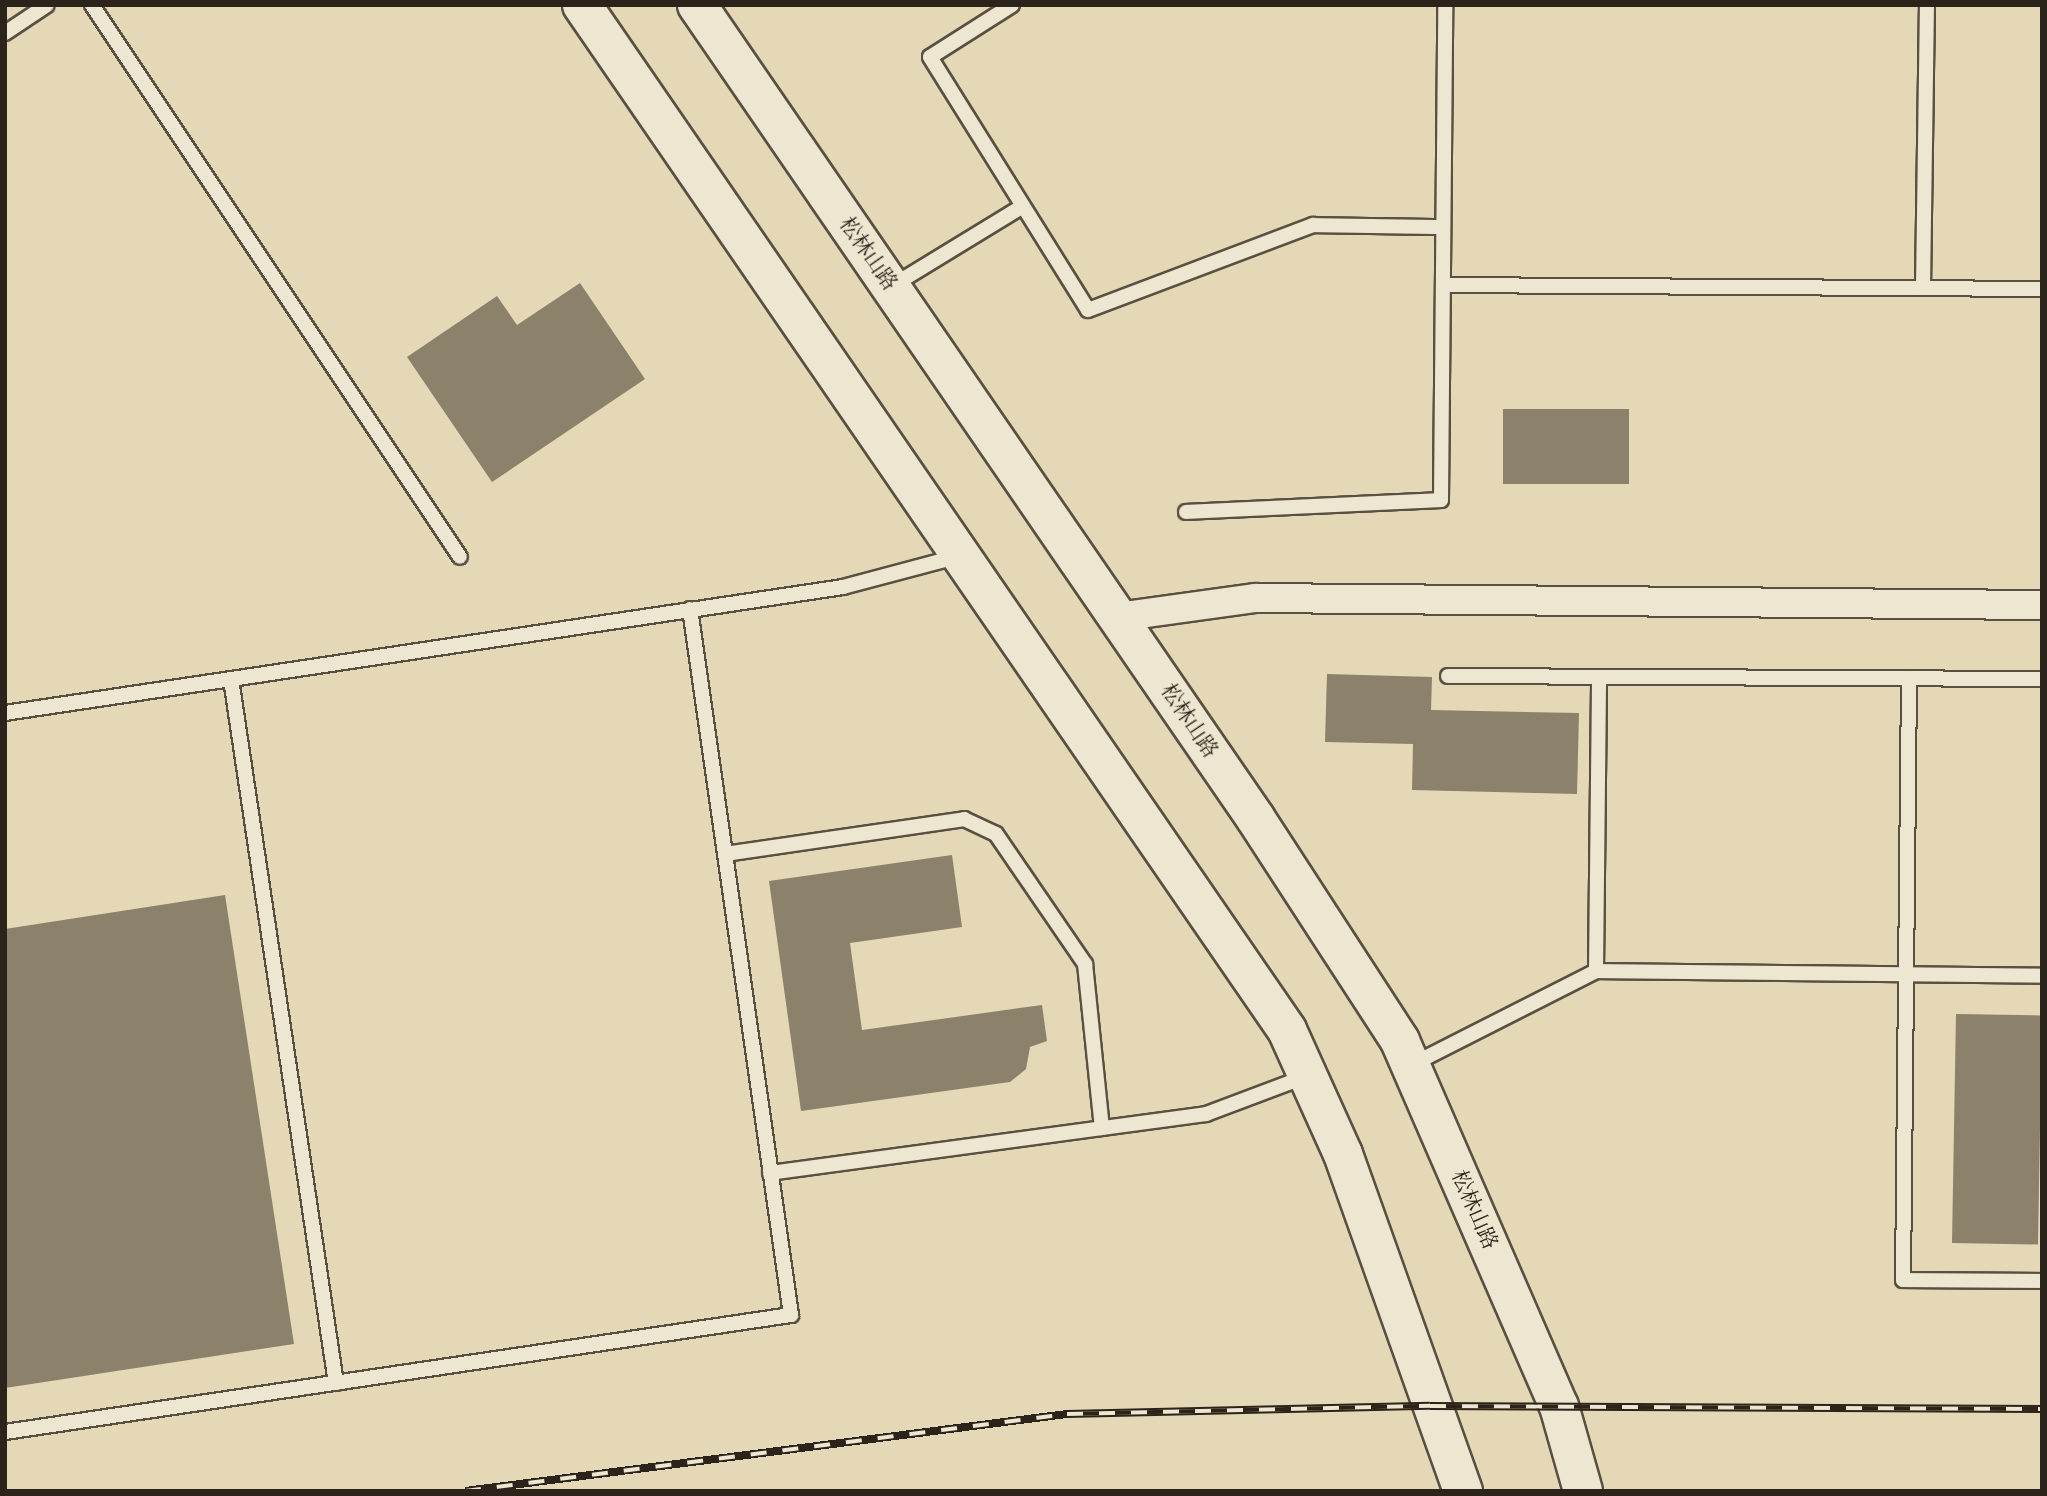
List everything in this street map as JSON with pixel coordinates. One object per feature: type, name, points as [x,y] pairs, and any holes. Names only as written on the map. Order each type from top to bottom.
[{"type":"street","points":[[582,5],[1286,1030],[1343,1154],[1463,1491]]},
{"type":"street","name":"松林山路","points":[[697,5],[1256,819],[1410,1065],[1559,1406],[1583,1491]]},
{"type":"street","points":[[1118,617],[1255,598],[2042,605]]},
{"type":"lane","points":[[5,33],[47,5]]},
{"type":"lane","points":[[92,5],[460,557]]},
{"type":"lane","points":[[1012,5],[930,57],[1088,310],[1313,225],[1443,227]]},
{"type":"lane","points":[[1186,512],[1441,500],[1445,5]]},
{"type":"lane","points":[[1923,288],[1927,5]]},
{"type":"lane","points":[[891,287],[1023,206]]},
{"type":"lane","points":[[1443,285],[2042,289]]},
{"type":"lane","points":[[5,713],[843,587],[960,555]]},
{"type":"lane","points":[[5,1432],[791,1315],[690,609]]},
{"type":"lane","points":[[1448,676],[2042,679]]},
{"type":"lane","points":[[1596,971],[1599,677]]},
{"type":"lane","points":[[1909,678],[1903,1280],[2042,1281]]},
{"type":"lane","points":[[231,679],[336,1383]]},
{"type":"lane","points":[[725,854],[964,819],[996,834],[1085,964],[1101,1128]]},
{"type":"lane","points":[[1410,1065],[1596,971],[2042,976]]},
{"type":"lane","points":[[770,1173],[1206,1114],[1307,1076]]},
{"type":"building","points":[[580,283],[645,379],[492,482],[407,357],[497,296],[517,325]]},
{"type":"building","points":[[1503,409],[1629,409],[1629,484],[1503,484]]},
{"type":"building","points":[[1327,674],[1432,677],[1431,710],[1579,713],[1577,794],[1412,790],[1413,744],[1325,742]]},
{"type":"building","points":[[952,855],[962,927],[850,943],[862,1030],[1042,1005],[1047,1041],[1030,1047],[1026,1069],[1010,1082],[801,1111],[769,881]]},
{"type":"building","points":[[225,895],[294,1344],[5,1388],[5,929]]},
{"type":"building","points":[[1956,1014],[2042,1016],[2038,1244],[1952,1243]]},
{"type":"railway","points":[[465,1491],[1067,1414],[1430,1406],[2042,1409]]}]
